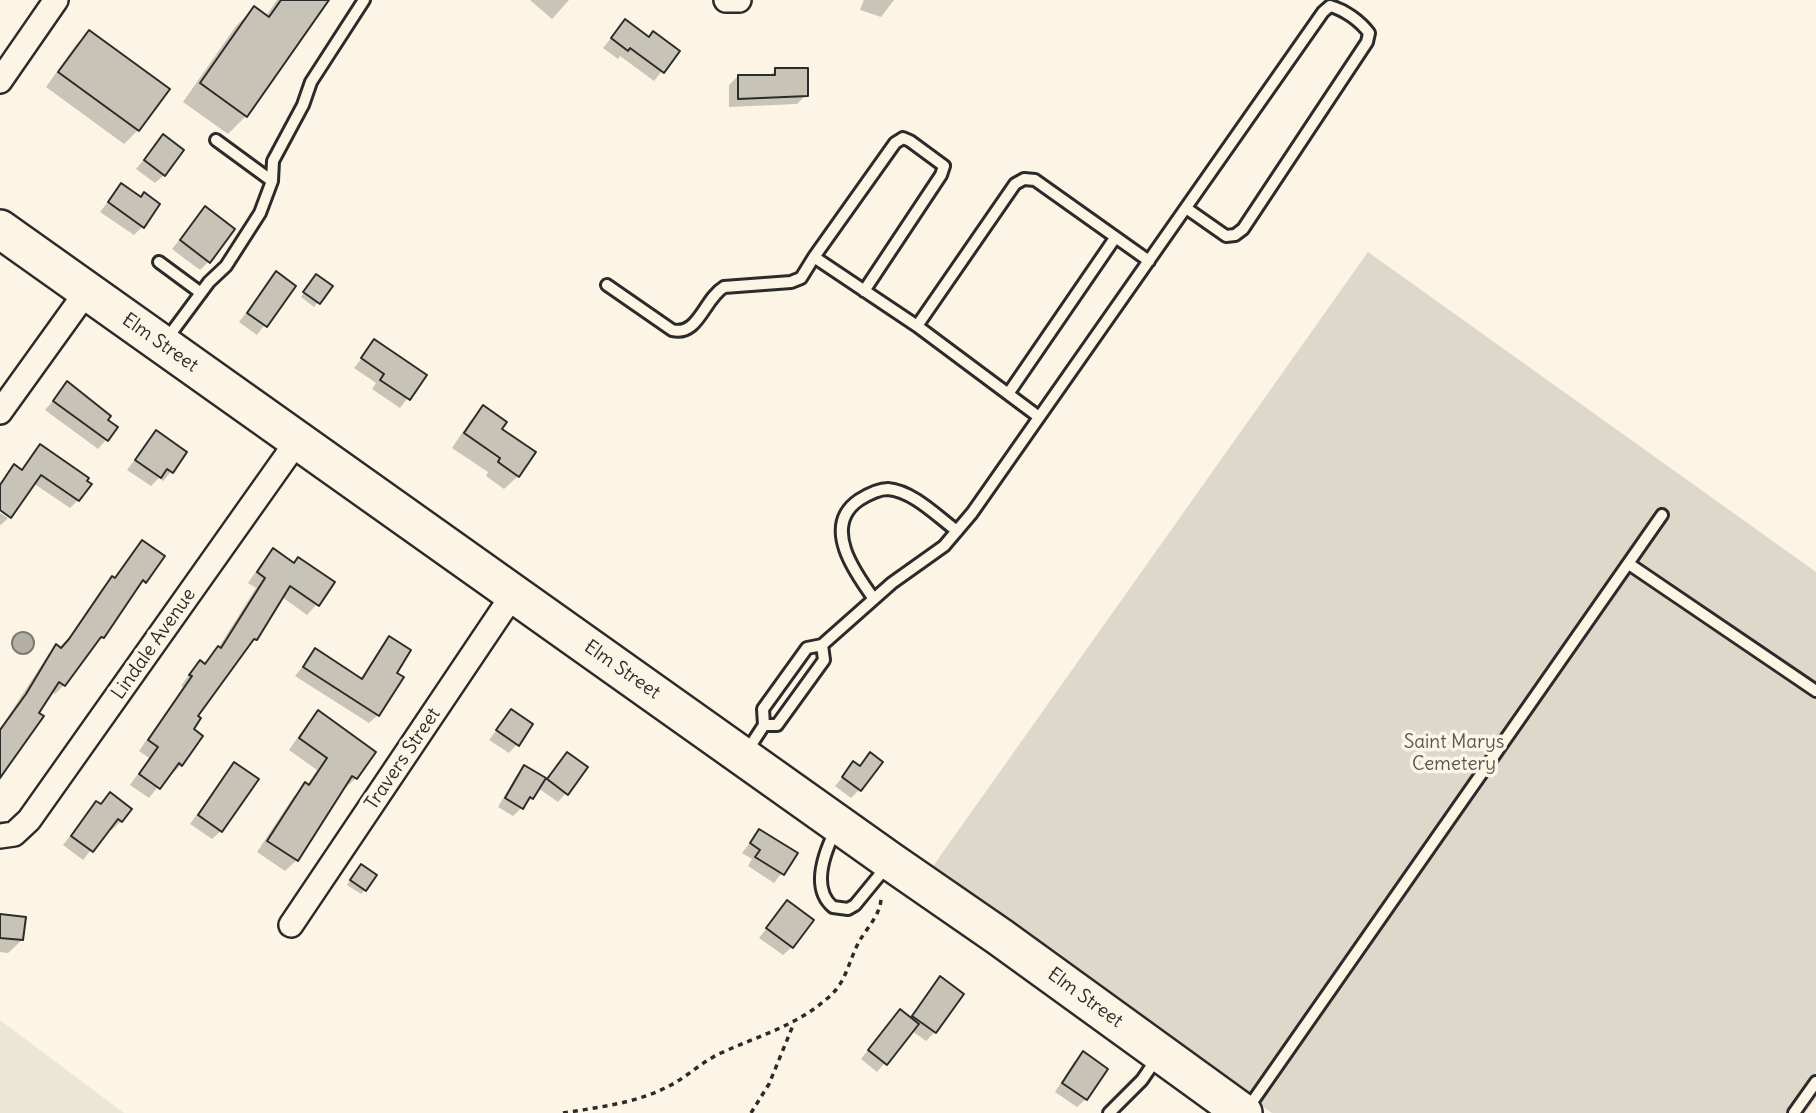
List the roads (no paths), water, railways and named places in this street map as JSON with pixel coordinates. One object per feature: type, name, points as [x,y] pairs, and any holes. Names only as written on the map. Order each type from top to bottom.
[{"type":"main road","name":"Elm Street","points":[[0,229],[839,824],[882,872],[1000,937],[1244,1113]]},
{"type":"street","points":[[0,81],[56,0]]},
{"type":"street","points":[[726,0],[739,0]]},
{"type":"street","points":[[0,412],[87,291]]},
{"type":"street","name":"Lindale Avenue","points":[[0,836],[14,834],[29,820],[298,440]]},
{"type":"street","name":"Travers Street","points":[[291,925],[514,593]]},
{"type":"lane","points":[[163,345],[201,293],[226,266],[260,213],[272,181],[272,162],[303,105],[311,82],[364,0]]},
{"type":"lane","points":[[743,756],[764,725],[763,709],[807,648],[822,645],[874,599],[944,546],[957,531],[1323,12],[1330,6],[1339,8],[1363,26],[1369,33],[1367,42],[1243,229],[1235,235],[1226,236],[1186,208]]},
{"type":"lane","points":[[607,285],[672,330],[681,333],[690,328],[716,292],[724,287],[791,282],[801,278],[895,144],[903,138],[944,166],[941,175],[864,290]]},
{"type":"lane","points":[[216,140],[272,181]]},
{"type":"lane","points":[[917,326],[1015,184],[1024,178],[1035,180],[1149,261]]},
{"type":"lane","points":[[1008,394],[1115,238]]},
{"type":"lane","points":[[814,257],[917,326],[1039,417]]},
{"type":"lane","points":[[159,262],[201,293]]},
{"type":"lane","points":[[874,599],[853,571],[845,554],[842,534],[845,517],[853,504],[869,493],[888,489],[916,501],[957,531]]},
{"type":"lane","points":[[1244,1113],[1662,515]]},
{"type":"lane","points":[[1629,564],[1816,691]]},
{"type":"lane","points":[[764,725],[777,725],[824,660],[822,645]]},
{"type":"lane","points":[[839,824],[827,849],[821,878],[823,896],[833,907],[848,909],[863,897],[882,872]]},
{"type":"lane","points":[[1109,1113],[1142,1080],[1160,1053]]},
{"type":"lane","points":[[1794,1113],[1816,1082]]},
{"type":"park label","name":"Saint Marys Cemetery","points":[[1454,754]]}]
